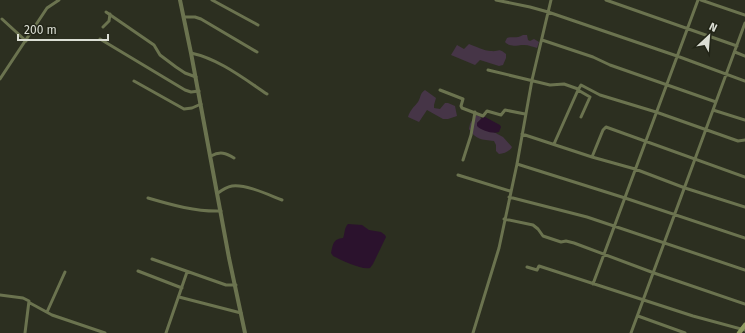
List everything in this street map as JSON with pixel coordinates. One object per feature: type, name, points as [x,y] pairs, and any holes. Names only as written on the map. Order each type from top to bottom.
[{"type":"street","points":[[0,79],[14,55],[26,41],[47,8],[59,0]]},
{"type":"street","points":[[180,0],[199,91],[229,258],[236,285],[245,333]]},
{"type":"street","points":[[212,0],[258,25]]},
{"type":"street","points":[[496,0],[548,12],[678,56],[745,81]]},
{"type":"street","points":[[473,333],[499,248],[517,164],[532,80],[551,0]]},
{"type":"street","points":[[606,0],[737,46]]},
{"type":"street","points":[[593,284],[698,0]]},
{"type":"street","points":[[701,0],[745,15]]},
{"type":"street","points":[[106,12],[154,46],[160,55],[176,67],[185,73],[196,77]]},
{"type":"street","points":[[103,27],[109,21],[110,14]]},
{"type":"street","points":[[184,17],[195,17],[201,19],[257,52]]},
{"type":"street","points":[[2,19],[26,41]]},
{"type":"street","points":[[631,333],[745,23]]},
{"type":"street","points":[[100,39],[185,90],[191,92],[199,91]]},
{"type":"street","points":[[739,39],[745,40]]},
{"type":"street","points":[[542,40],[716,102]]},
{"type":"street","points":[[734,52],[745,56]]},
{"type":"street","points":[[191,53],[216,62],[267,94]]},
{"type":"street","points":[[488,70],[550,85],[564,84],[590,96],[581,117]]},
{"type":"street","points":[[134,81],[184,109],[188,110],[201,104]]},
{"type":"street","points":[[554,144],[581,86],[600,95],[656,112],[738,141],[745,140]]},
{"type":"street","points":[[440,90],[462,98],[463,100],[461,107],[483,116],[487,111],[501,115],[504,110],[525,114]]},
{"type":"street","points":[[713,110],[745,120]]},
{"type":"street","points":[[463,160],[471,135],[475,112]]},
{"type":"street","points":[[592,157],[603,130],[606,128],[745,177]]},
{"type":"street","points":[[522,134],[592,157],[635,169],[685,188],[745,207]]},
{"type":"street","points":[[211,156],[221,152],[234,158]]},
{"type":"street","points":[[517,164],[745,238]]},
{"type":"street","points":[[458,175],[510,191]]},
{"type":"street","points":[[218,193],[226,188],[238,186],[281,200]]},
{"type":"street","points":[[509,197],[587,217],[745,270]]},
{"type":"street","points":[[148,198],[187,209],[221,212]]},
{"type":"street","points":[[504,219],[531,225],[538,229],[543,236],[560,242],[570,242],[745,304]]},
{"type":"street","points":[[152,259],[226,285],[236,285]]},
{"type":"street","points":[[527,267],[537,270],[539,266],[693,316],[742,329]]},
{"type":"street","points":[[138,271],[182,288]]},
{"type":"street","points":[[48,312],[64,272]]},
{"type":"street","points":[[166,333],[187,272]]},
{"type":"street","points":[[0,295],[27,299],[30,303],[48,312],[106,333]]},
{"type":"street","points":[[179,297],[241,313]]},
{"type":"street","points":[[25,333],[30,303]]},
{"type":"street","points":[[638,316],[685,333]]},
{"type":"shaded area","points":[[527,35],[528,40],[530,41],[534,39],[539,42],[537,48],[526,45],[512,46],[505,42],[507,38]]},
{"type":"shaded area","points":[[469,44],[485,50],[500,50],[506,54],[503,65],[499,66],[480,60],[475,65],[451,55],[457,45],[464,49]]},
{"type":"shaded area","points":[[425,90],[436,98],[434,108],[440,109],[445,103],[448,103],[455,106],[457,116],[443,119],[427,110],[419,122],[408,117],[411,110],[418,102],[422,92]]},
{"type":"shaded area","points":[[475,115],[480,116],[481,119],[477,123],[503,137],[512,147],[510,150],[499,154],[496,151],[494,141],[482,139],[474,135],[469,129]]},
{"type":"shaded area","points":[[483,117],[500,125],[501,127],[499,132],[488,132],[477,126],[477,123]]},
{"type":"shaded area","points":[[348,224],[362,225],[369,230],[381,232],[386,237],[370,268],[362,268],[351,264],[333,256],[331,253],[335,241],[343,238]]}]
